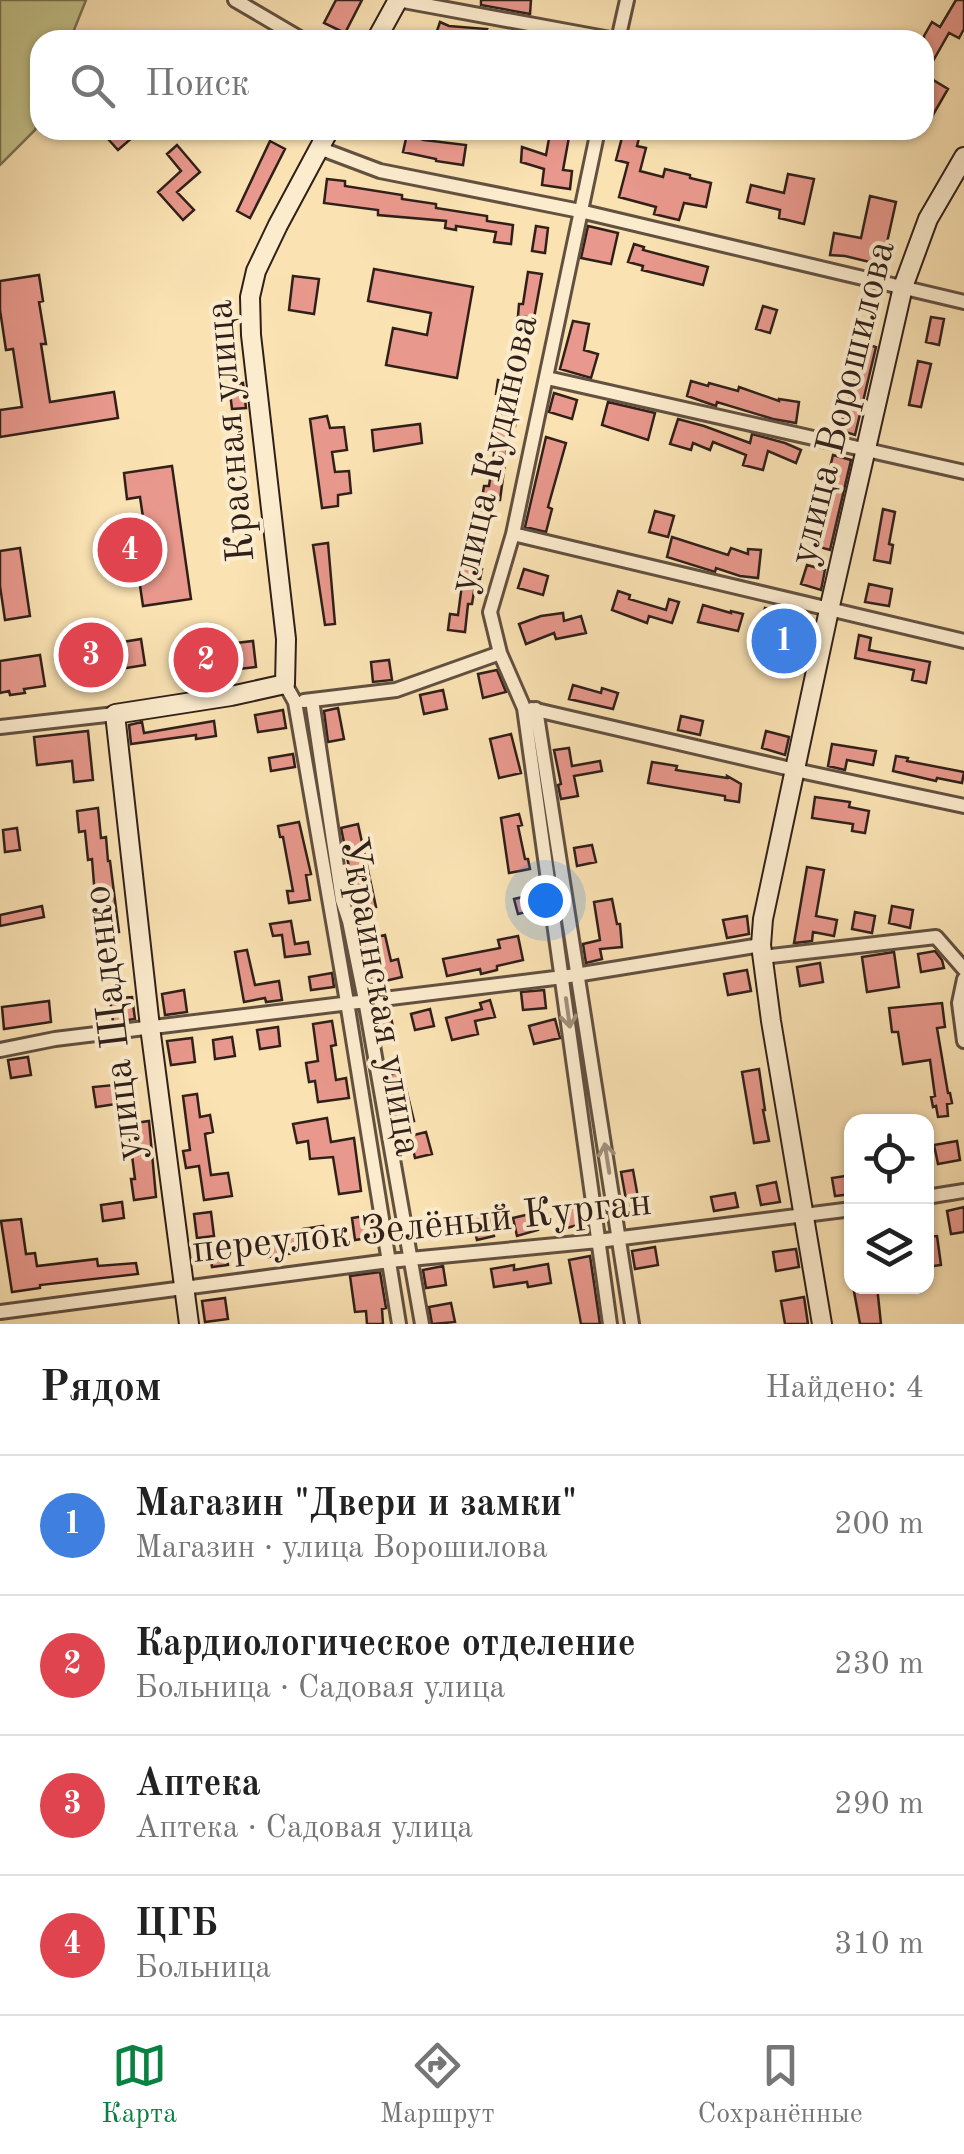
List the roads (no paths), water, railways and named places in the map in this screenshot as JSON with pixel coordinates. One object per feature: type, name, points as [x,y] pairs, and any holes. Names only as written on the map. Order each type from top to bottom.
[{"type":"street","points":[[236,0],[286,30]]},
{"type":"street","points":[[382,30],[398,0],[562,30]]},
{"type":"street","points":[[620,30],[627,0]]},
{"type":"street","name":"Красная улица","points":[[285,684],[286,639],[250,297],[261,259],[323,140]]},
{"type":"street","name":"улица Кудинова","points":[[596,140],[513,534],[490,612],[500,653],[530,708],[578,973],[632,1324]]},
{"type":"street","points":[[319,148],[380,171],[580,211],[964,302]]},
{"type":"street","name":"улица Ворошилова","points":[[822,1324],[770,1021],[762,951],[763,919],[903,287],[928,219],[964,157]]},
{"type":"street","points":[[547,378],[964,472]]},
{"type":"street","points":[[513,534],[964,640]]},
{"type":"street","points":[[295,702],[396,690],[500,653]]},
{"type":"street","points":[[0,727],[115,714],[285,684]]},
{"type":"street","name":"Украинская улица","points":[[285,684],[295,702],[399,1324]]},
{"type":"street","name":"Украинская улица","points":[[312,700],[342,900],[364,1000],[422,1324]]},
{"type":"street","points":[[530,708],[964,806]]},
{"type":"street","name":"улица Кудинова","points":[[530,708],[610,1324]]},
{"type":"street","name":"улица Щаденко","points":[[115,714],[150,1028],[189,1324]]},
{"type":"street","points":[[0,1050],[55,1038],[762,951],[936,937],[964,969]]},
{"type":"street","points":[[964,979],[959,1003],[964,1041]]},
{"type":"street","points":[[934,1195],[964,1191]]},
{"type":"street","name":"переулок Зелёный Курган","points":[[0,1312],[390,1261],[598,1241],[844,1209]]},
{"type":"place","name":"ЦГБ","points":[[130,550]]},
{"type":"place","name":"Магазин \"Двери и замки\"","points":[[784,641]]},
{"type":"place","name":"Аптека","points":[[91,655]]},
{"type":"place","name":"Кардиологическое отделение","points":[[206,660]]}]
